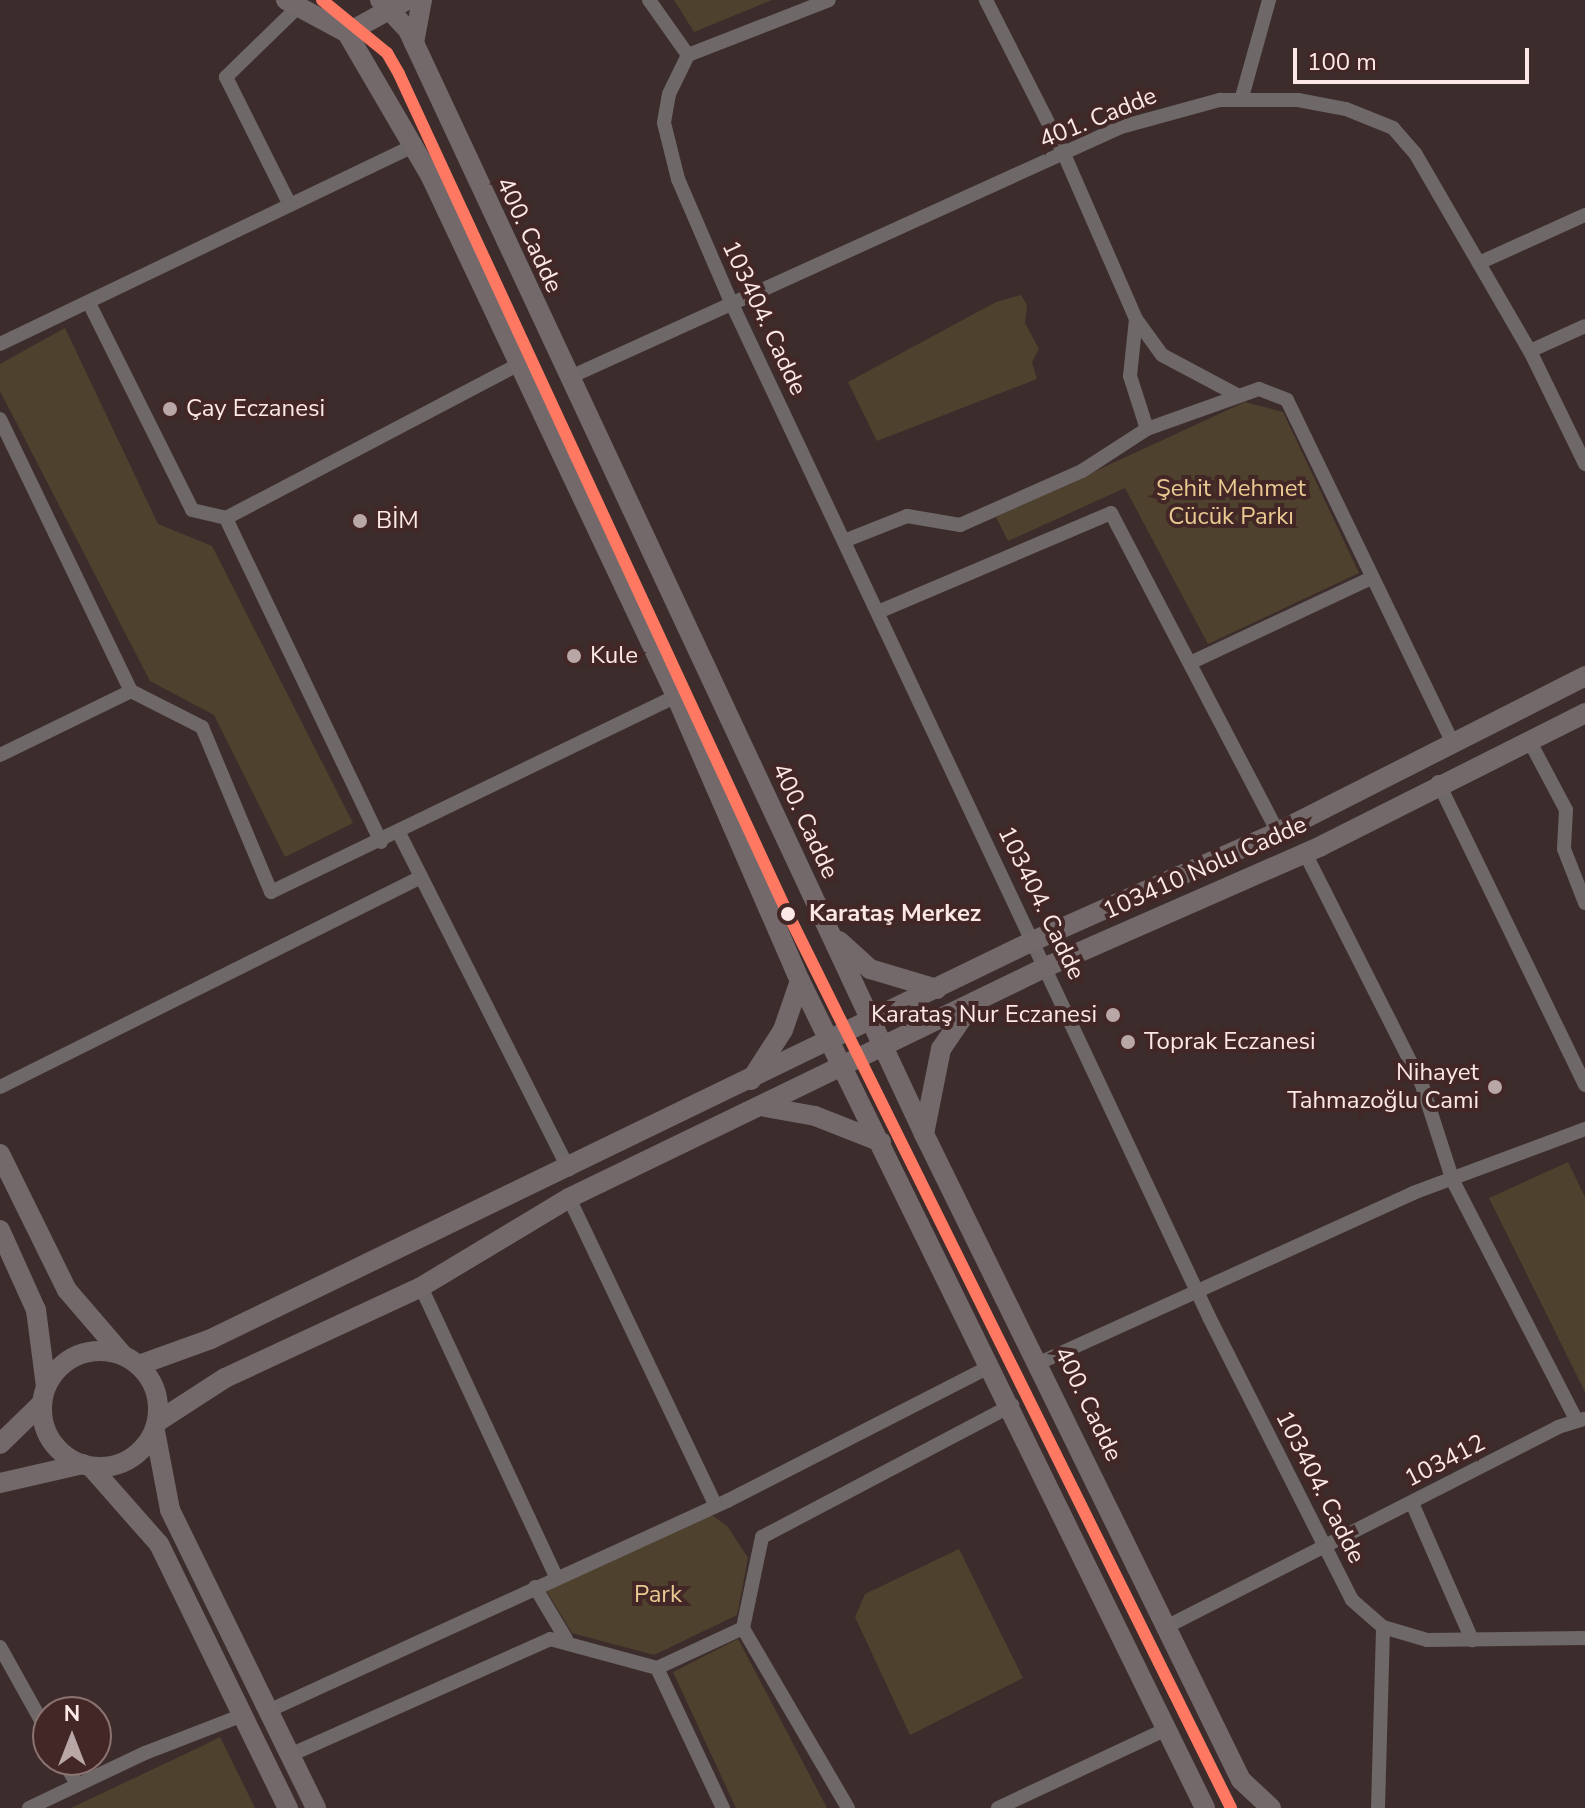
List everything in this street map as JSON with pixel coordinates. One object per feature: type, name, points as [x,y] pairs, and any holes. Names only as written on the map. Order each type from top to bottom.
[{"type":"street","points":[[411,37],[422,0]]},
{"type":"street","points":[[649,0],[688,55],[829,0]]},
{"type":"street","points":[[986,0],[1064,154],[1136,319],[1162,355],[1239,396]]},
{"type":"street","points":[[1242,97],[1269,0]]},
{"type":"street","points":[[347,33],[392,3]]},
{"type":"street","name":"400. Cadde","points":[[392,3],[411,37],[924,1134],[1241,1780],[1264,1802]]},
{"type":"street","points":[[289,203],[226,77],[292,4],[347,33],[414,146],[676,696],[800,981],[1012,1405],[1205,1808]]},
{"type":"street","name":"103404. Cadde","points":[[688,55],[669,94],[664,123],[678,179],[731,302],[1033,941],[1048,966],[1198,1291],[1352,1600],[1383,1627],[1427,1640],[1585,1638]]},
{"type":"street","name":"401. Cadde","points":[[568,378],[1121,127],[1242,97],[1346,109],[1393,128],[1415,153],[1530,351],[1585,464]]},
{"type":"street","points":[[0,344],[289,203],[414,146]]},
{"type":"street","points":[[1479,263],[1585,215]]},
{"type":"street","points":[[89,303],[192,510],[226,518],[518,365]]},
{"type":"street","points":[[1136,319],[1130,376],[1147,429]]},
{"type":"street","points":[[1530,351],[1585,326]]},
{"type":"street","points":[[844,541],[907,516],[960,525],[1082,471],[1147,429],[1259,389],[1287,400],[1369,579],[1452,741]]},
{"type":"street","points":[[0,419],[131,691],[202,727],[271,892],[381,842],[676,696]]},
{"type":"street","points":[[878,612],[1111,513],[1278,832]]},
{"type":"street","points":[[226,518],[381,842]]},
{"type":"street","points":[[1190,663],[1369,579]]},
{"type":"street","points":[[0,1444],[44,1394],[56,1370],[79,1355],[106,1351],[131,1360],[211,1339],[569,1170],[1033,941],[1278,832],[1585,676]]},
{"type":"street","points":[[0,755],[131,691]]},
{"type":"street","name":"103410 Nolu Cadde","points":[[156,1426],[225,1378],[421,1287],[569,1198],[765,1107],[1048,966],[1305,853],[1438,782],[1585,713]]},
{"type":"street","points":[[1529,740],[1566,810],[1564,849],[1585,903]]},
{"type":"street","points":[[1438,782],[1585,1085]]},
{"type":"street","points":[[399,833],[569,1170]]},
{"type":"street","points":[[1305,853],[1422,1085],[1453,1181],[1581,1420]]},
{"type":"street","points":[[0,1087],[421,877]]},
{"type":"street","points":[[827,929],[870,969],[937,989]]},
{"type":"street","points":[[751,1080],[783,1030],[800,981]]},
{"type":"street","points":[[924,1134],[941,1049],[972,1003]]},
{"type":"street","points":[[765,1107],[815,1116],[881,1142]]},
{"type":"street","points":[[1039,1363],[1413,1193],[1453,1181],[1585,1129]]},
{"type":"street","points":[[0,1154],[67,1290],[131,1360],[158,1396],[156,1426],[170,1510],[316,1808]]},
{"type":"street","points":[[569,1198],[716,1506]]},
{"type":"street","points":[[0,1230],[36,1310],[49,1437],[59,1450],[87,1466],[159,1544],[243,1715],[282,1806]]},
{"type":"street","points":[[421,1287],[557,1578]]},
{"type":"street","points":[[268,1711],[716,1506],[991,1366]]},
{"type":"street","points":[[848,1808],[743,1628],[762,1537],[1012,1405]]},
{"type":"street","name":"103412","points":[[1166,1627],[1581,1420]]},
{"type":"street","points":[[0,1483],[128,1461],[156,1426]]},
{"type":"street","points":[[1412,1503],[1472,1640]]},
{"type":"street","points":[[535,1587],[566,1639]]},
{"type":"street","points":[[1378,1808],[1383,1627]]},
{"type":"street","points":[[290,1755],[550,1639],[566,1639],[657,1668],[743,1628]]},
{"type":"street","points":[[0,1647],[32,1704]]},
{"type":"street","points":[[657,1668],[723,1808]]},
{"type":"street","points":[[29,1808],[77,1784],[243,1715]]},
{"type":"street","points":[[998,1808],[1167,1729]]},
{"type":"street","points":[[72,1776],[77,1784]]},
{"type":"green space","points":[[674,0],[772,0],[694,32]]},
{"type":"green space","points":[[1021,295],[1027,305],[1025,323],[1039,349],[1032,362],[1037,379],[877,441],[848,382],[996,302]]},
{"type":"green space","points":[[65,328],[158,524],[212,546],[353,823],[285,857],[214,715],[150,681],[0,391],[0,364]]},
{"type":"green space","name":"Şehit Mehmet Cücük Parkı","points":[[1245,402],[1283,412],[1359,573],[1208,644],[1125,488],[1008,541],[996,517]]},
{"type":"green space","points":[[1568,1162],[1585,1197],[1585,1392],[1489,1198]]},
{"type":"green space","name":"Park","points":[[708,1512],[728,1527],[748,1558],[737,1615],[654,1655],[572,1633],[546,1590]]},
{"type":"green space","points":[[959,1549],[1023,1678],[910,1735],[855,1617],[865,1594]]},
{"type":"green space","name":"Park","points":[[738,1639],[827,1808],[736,1808],[673,1672]]},
{"type":"green space","points":[[220,1737],[255,1808],[71,1808],[200,1747]]},
{"type":"transit line","points":[[322,0],[387,53],[399,74],[787,912],[1231,1808]]},
{"type":"place","name":"Çay Eczanesi","points":[[170,409]]},
{"type":"place","name":"BİM","points":[[360,521]]},
{"type":"place","name":"Kule","points":[[574,656]]},
{"type":"place","name":"Karataş Merkez","points":[[788,914]]},
{"type":"place","name":"Karataş Nur Eczanesi","points":[[1113,1015]]},
{"type":"place","name":"Toprak Eczanesi","points":[[1128,1042]]},
{"type":"place","name":"Nihayet Tahmazoğlu Cami","points":[[1495,1087]]}]
